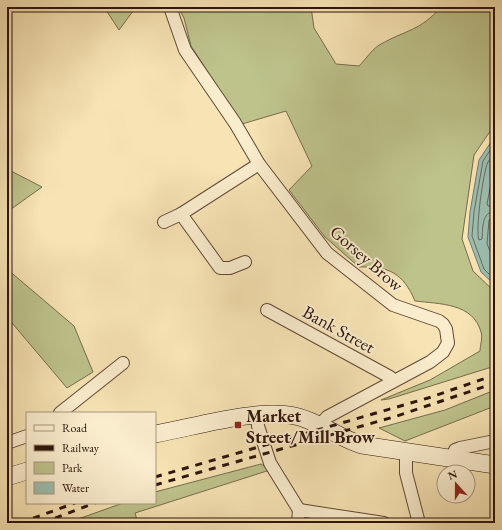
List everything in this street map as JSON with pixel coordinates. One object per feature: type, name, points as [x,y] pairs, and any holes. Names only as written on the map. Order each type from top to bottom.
[{"type":"street","name":"Gorsey Brow","points":[[170,7],[185,50],[235,123],[260,164],[327,253],[393,305],[439,321],[446,329],[448,343],[443,352],[430,362],[327,417],[320,425]]},
{"type":"street","points":[[164,222],[181,214],[260,164]]},
{"type":"street","points":[[181,214],[220,268],[230,268],[245,262]]},
{"type":"street","name":"Bank Street","points":[[267,310],[390,377],[392,382]]},
{"type":"street","points":[[61,412],[123,363]]},
{"type":"street","points":[[156,434],[257,416],[281,414],[296,416],[320,425],[353,443],[495,465]]},
{"type":"street","points":[[257,416],[258,426],[270,463],[299,510],[298,523]]},
{"type":"street","points":[[7,443],[26,436]]},
{"type":"street","points":[[452,458],[456,450],[460,448],[495,441]]},
{"type":"street","points":[[406,452],[406,473],[419,523]]},
{"type":"street","points":[[7,477],[26,471]]},
{"type":"street","points":[[299,510],[384,523]]},
{"type":"green space","points":[[104,7],[136,7],[119,30]]},
{"type":"green space","points":[[178,7],[311,7],[314,28],[336,64],[359,66],[378,46],[419,26],[441,7],[495,7],[495,124],[474,155],[462,239],[473,271],[495,292],[495,366],[389,399],[381,400],[430,380],[480,351],[482,334],[477,322],[471,315],[463,310],[445,304],[415,301],[405,284],[394,273],[379,268],[359,267],[325,237],[289,190],[312,166],[286,111],[242,124],[191,46],[184,18]]},
{"type":"green space","points":[[9,170],[42,187],[7,212],[7,171]]},
{"type":"green space","points":[[7,269],[74,326],[93,372],[67,388],[7,317]]},
{"type":"green space","points":[[495,390],[495,406],[405,441],[379,428],[445,410]]},
{"type":"green space","points":[[261,464],[270,470],[135,513],[138,523],[67,523],[120,504],[156,504],[156,492]]},
{"type":"water","points":[[495,136],[495,214],[491,244],[495,252],[495,285],[481,272],[468,237],[470,212],[479,160]]},
{"type":"railway","points":[[156,477],[428,398],[495,375]]},
{"type":"railway","points":[[156,485],[397,416],[495,383]]},
{"type":"railway","points":[[20,523],[72,504]]},
{"type":"railway","points":[[42,523],[92,504]]},
{"type":"place","name":"Market Street/Mill Brow","points":[[238,425]]}]
